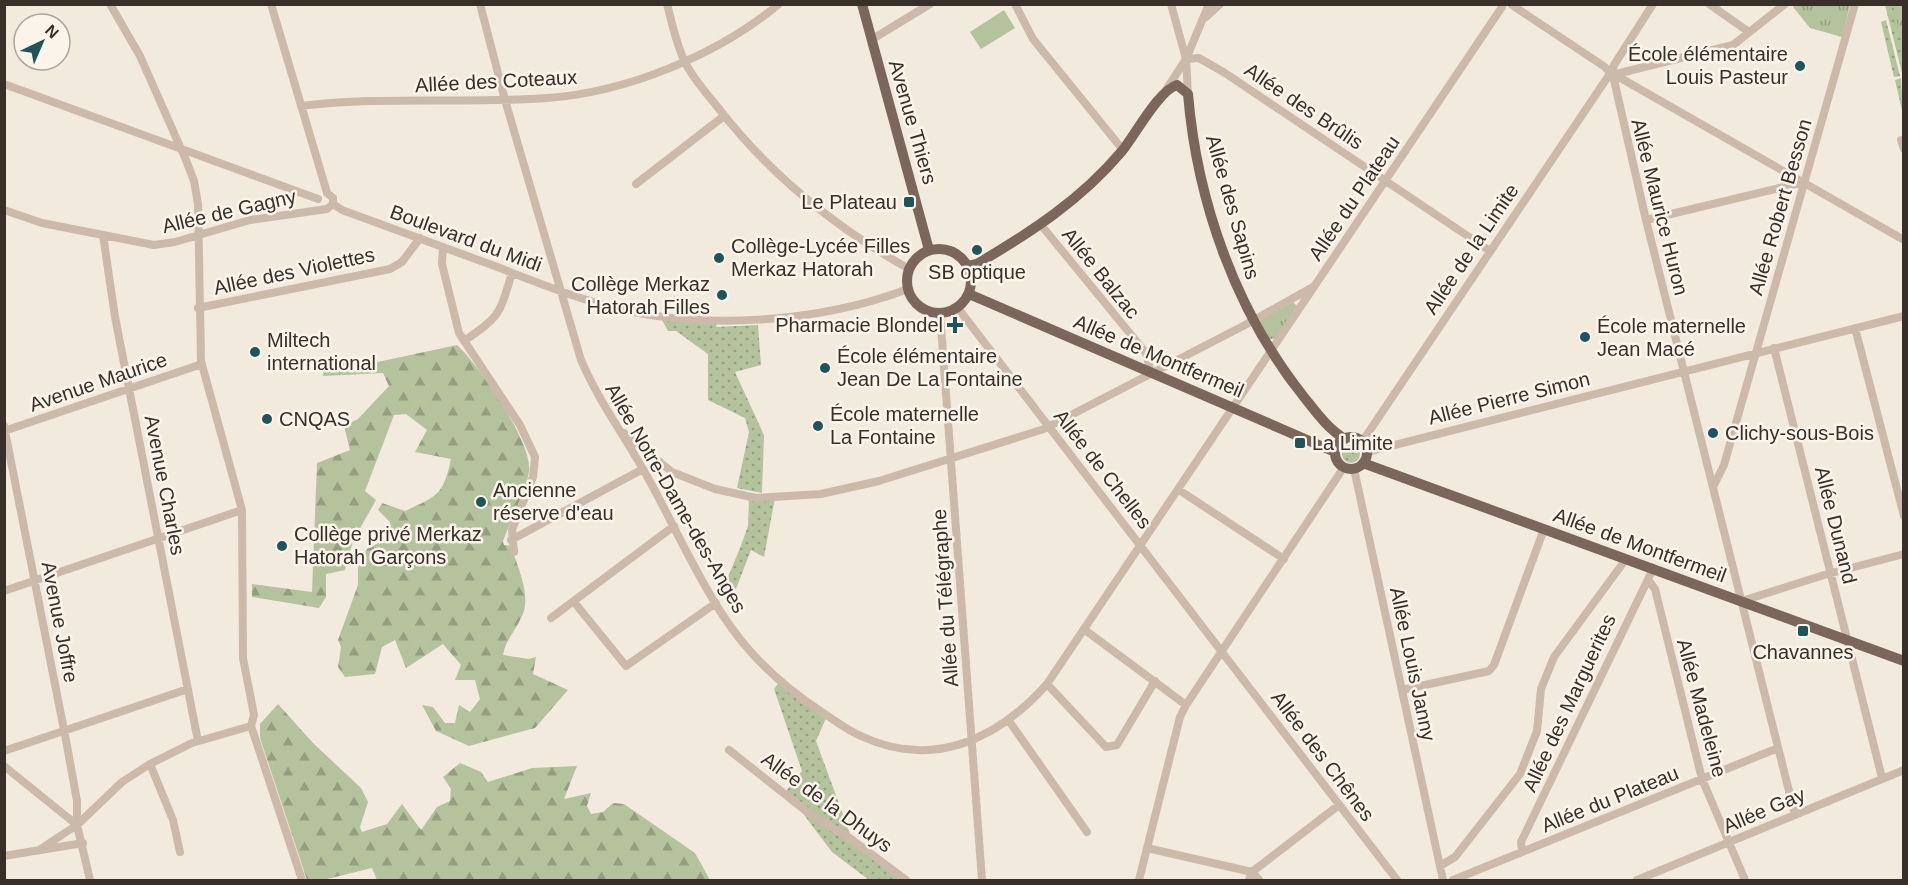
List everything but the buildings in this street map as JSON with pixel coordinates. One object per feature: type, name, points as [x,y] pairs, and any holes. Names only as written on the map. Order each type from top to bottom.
[{"type":"main road","name":"Avenue Thiers","points":[[861,4],[929,250]]},
{"type":"main road","points":[[968,266],[977,264],[1041,225],[1090,184],[1123,150],[1165,91],[1177,85],[1188,94]]},
{"type":"main road","name":"Allée des Sapins","points":[[1188,94],[1192,134],[1212,213],[1231,272],[1253,321],[1270,351],[1316,411],[1336,434],[1345,439]]},
{"type":"main road","points":[[929,250],[952,251],[968,266],[971,278],[969,294],[957,307],[940,313],[921,308],[908,289],[909,269],[913,260],[929,250]]},
{"type":"main road","name":"Allée de Montfermeil","points":[[969,294],[1335,452]]},
{"type":"main road","points":[[1354,438],[1364,447],[1354,466],[1337,461],[1335,452],[1338,444],[1345,439],[1354,438]]},
{"type":"main road","name":"Allée de Montfermeil","points":[[1354,466],[1544,529],[1904,661]]},
{"type":"street","points":[[110,4],[140,56],[194,181],[198,204],[198,308],[202,364],[242,510],[243,658],[254,715],[251,726],[302,880]]},
{"type":"street","points":[[4,84],[318,199],[322,208],[330,208],[333,198],[327,193],[271,4]]},
{"type":"street","name":"Allée Notre-Dame-des-Anges","points":[[480,4],[505,100],[580,360],[592,388],[643,469],[716,603],[753,654],[780,681],[813,707],[860,736],[883,745],[910,750],[945,747],[972,741],[1009,721],[1047,684],[1233,408]]},
{"type":"street","points":[[667,4],[685,61],[724,116],[770,167],[822,214],[865,244],[909,269]]},
{"type":"street","name":"Allée des Coteaux","points":[[301,106],[505,100],[583,94],[685,61],[751,26],[778,4]]},
{"type":"street","points":[[871,40],[930,4]]},
{"type":"street","points":[[1014,4],[1033,39],[1123,150]]},
{"type":"street","points":[[1172,4],[1186,58]]},
{"type":"street","points":[[1165,91],[1186,58],[1209,4]]},
{"type":"street","points":[[1201,22],[1220,4]]},
{"type":"street","name":"Allée de la Limite","points":[[1364,447],[1490,251],[1604,80],[1613,75],[1614,65],[1653,4]]},
{"type":"street","points":[[1709,4],[1749,32]]},
{"type":"street","points":[[1613,75],[1733,45],[1785,4]]},
{"type":"street","name":"Allée Robert Besson","points":[[1713,487],[1724,465],[1855,4]]},
{"type":"street","points":[[1501,6],[1512,5],[1605,67],[1613,75],[1904,240]]},
{"type":"street","name":"Allée du Plateau","points":[[1233,408],[1501,6]]},
{"type":"street","name":"Allée des Sapins","points":[[1186,58],[1188,94]]},
{"type":"street","name":"Allée des Brûlis","points":[[1186,58],[1199,58],[1226,73],[1490,251]]},
{"type":"street","name":"Allée Maurice Huron","points":[[1613,75],[1646,220],[1795,814]]},
{"type":"street","points":[[636,184],[724,116]]},
{"type":"street","points":[[1646,220],[1804,182]]},
{"type":"street","points":[[318,199],[322,194],[327,193]]},
{"type":"street","name":"Boulevard du Midi","points":[[333,204],[560,290],[607,306],[654,315],[718,320],[772,318],[843,308],[908,289]]},
{"type":"street","name":"Allée de Gagny","points":[[4,210],[42,223],[154,244],[175,242],[250,220],[322,208]]},
{"type":"street","name":"Allée Balzac","points":[[1041,225],[1146,353],[1151,373]]},
{"type":"street","name":"Avenue Charles","points":[[103,235],[129,388],[198,741]]},
{"type":"street","name":"Allée des Violettes","points":[[198,308],[390,269],[402,262],[420,238]]},
{"type":"street","points":[[443,247],[442,264],[459,333],[520,425],[535,457],[533,477],[512,530],[511,540],[514,552]]},
{"type":"street","points":[[464,341],[493,321],[501,310],[512,273]]},
{"type":"street","points":[[615,425],[672,472],[714,489],[756,498],[825,493],[879,481],[1049,427],[1253,321],[1317,283]]},
{"type":"street","points":[[1290,298],[1298,301],[1299,310]]},
{"type":"street","name":"Allée de Chelles","points":[[957,307],[1222,652]]},
{"type":"street","name":"Allée du Télégraphe","points":[[940,313],[982,880]]},
{"type":"street","name":"Allée Pierre Simon","points":[[1364,447],[1755,354],[1904,316]]},
{"type":"street","points":[[1855,328],[1904,516]]},
{"type":"street","name":"Allée Dunand","points":[[1774,348],[1882,778]]},
{"type":"street","name":"Avenue Maurice","points":[[5,429],[202,364]]},
{"type":"street","name":"Avenue Joffre","points":[[5,429],[77,801],[77,825],[90,880]]},
{"type":"street","points":[[1139,880],[1180,717],[1186,705],[1284,559],[1354,466]]},
{"type":"street","name":"Allée Louis Janny","points":[[1354,466],[1443,880]]},
{"type":"street","points":[[511,540],[643,469]]},
{"type":"street","points":[[1179,490],[1284,559]]},
{"type":"street","points":[[4,591],[242,510]]},
{"type":"street","points":[[551,618],[674,526]]},
{"type":"street","points":[[1402,690],[1489,671],[1494,665],[1544,529]]},
{"type":"street","points":[[1742,601],[1831,573],[1904,555]]},
{"type":"street","points":[[1440,866],[1455,857],[1520,774],[1537,731],[1541,689],[1554,657],[1626,559]]},
{"type":"street","name":"Allée des Marguerites","points":[[1522,852],[1521,842],[1653,569]]},
{"type":"street","name":"Allée Madeleine","points":[[1649,581],[1655,590],[1702,779],[1745,880]]},
{"type":"street","points":[[574,602],[626,666],[716,603]]},
{"type":"street","points":[[1084,630],[1186,705]]},
{"type":"street","name":"Allée des Chênes","points":[[1222,652],[1397,880]]},
{"type":"street","points":[[1047,684],[1106,747],[1117,745],[1155,681]]},
{"type":"street","points":[[4,751],[188,689]]},
{"type":"street","points":[[1009,721],[1087,832]]},
{"type":"street","points":[[39,850],[77,825],[122,782],[172,751],[251,726]]},
{"type":"street","name":"Allée du Plateau","points":[[1453,880],[1778,748]]},
{"type":"street","name":"Allée de la Dhuys","points":[[729,750],[810,814],[851,839],[906,880]]},
{"type":"street","points":[[150,764],[173,820],[180,852]]},
{"type":"street","points":[[4,766],[77,825]]},
{"type":"street","name":"Allée Gay","points":[[1637,880],[1904,770]]},
{"type":"street","points":[[1250,876],[1340,805]]},
{"type":"street","points":[[4,856],[83,843]]},
{"type":"street","points":[[1147,848],[1259,880]]},
{"type":"green space","points":[[1797,4],[1850,5],[1842,37],[1810,28],[1793,7]]},
{"type":"green space","points":[[1885,5],[1898,5],[1903,21],[1903,77]]},
{"type":"green space","points":[[1893,5],[1903,5],[1903,47]]},
{"type":"green space","points":[[1004,10],[1015,28],[981,49],[970,32]]},
{"type":"green space","points":[[1886,20],[1900,76],[1894,77],[1881,22]]},
{"type":"green space","points":[[1901,78],[1903,115],[1895,80]]},
{"type":"green space","points":[[1293,302],[1297,306],[1275,339],[1270,339],[1260,322]]},
{"type":"green space","points":[[660,316],[718,320],[716,327],[758,325],[761,365],[735,372],[764,435],[762,493],[737,488],[749,432],[745,418],[708,400],[708,354],[676,331],[668,331]]},
{"type":"green space","points":[[457,345],[478,369],[514,424],[528,458],[529,471],[525,489],[503,541],[504,545],[511,546],[520,572],[525,608],[506,644],[503,655],[529,659],[536,657],[533,674],[568,690],[535,728],[469,746],[436,731],[422,705],[433,707],[445,723],[455,723],[459,705],[470,712],[480,699],[475,680],[455,680],[461,665],[443,644],[406,668],[395,640],[382,647],[375,674],[345,677],[338,667],[341,647],[338,640],[358,585],[358,565],[367,549],[390,537],[390,522],[378,510],[382,503],[405,511],[425,502],[441,488],[448,471],[451,459],[415,452],[427,430],[406,414],[394,415],[365,491],[376,500],[353,541],[345,570],[326,574],[326,597],[319,608],[252,597],[252,584],[312,592],[317,463],[350,450],[344,426],[358,419],[389,386],[383,373],[323,376],[324,363],[349,359],[359,366]]},
{"type":"green space","points":[[1351,445],[1357,448],[1360,454],[1357,460],[1351,463],[1345,460],[1342,454],[1345,448]]},
{"type":"green space","points":[[749,497],[775,498],[764,557],[751,550],[729,607],[715,585],[728,577],[740,548],[748,526]]},
{"type":"green space","points":[[780,681],[827,716],[816,741],[852,839],[906,880],[869,880],[832,852],[786,791],[802,771],[774,689]]},
{"type":"green space","points":[[278,704],[313,743],[361,788],[368,802],[360,827],[362,832],[387,824],[402,804],[421,830],[437,807],[450,801],[451,789],[443,777],[460,763],[481,772],[488,782],[532,768],[577,766],[564,799],[591,793],[587,806],[591,814],[603,812],[613,803],[624,804],[695,853],[710,880],[377,880],[372,868],[323,880],[307,880],[260,738],[260,724]]},
{"type":"place","name":"École élémentaire Louis Pasteur","points":[[1800,66]]},
{"type":"place","name":"Le Plateau","points":[[909,202]]},
{"type":"place","name":"SB optique","points":[[977,250]]},
{"type":"place","name":"Collège-Lycée Filles Merkaz Hatorah","points":[[719,258]]},
{"type":"place","name":"Collège Merkaz Hatorah Filles","points":[[722,295]]},
{"type":"place","name":"Pharmacie Blondel","points":[[955,325]]},
{"type":"place","name":"École maternelle Jean Macé","points":[[1585,337]]},
{"type":"place","name":"Miltech international","points":[[255,352]]},
{"type":"place","name":"École élémentaire Jean De La Fontaine","points":[[825,368]]},
{"type":"place","name":"CNQAS","points":[[267,419]]},
{"type":"place","name":"École maternelle La Fontaine","points":[[818,426]]},
{"type":"place","name":"Clichy-sous-Bois","points":[[1713,433]]},
{"type":"place","name":"La Limite","points":[[1300,443]]},
{"type":"place","name":"Ancienne réserve d'eau","points":[[481,502]]},
{"type":"place","name":"Collège privé Merkaz Hatorah Garçons","points":[[282,546]]},
{"type":"place","name":"Chavannes","points":[[1803,631]]}]
